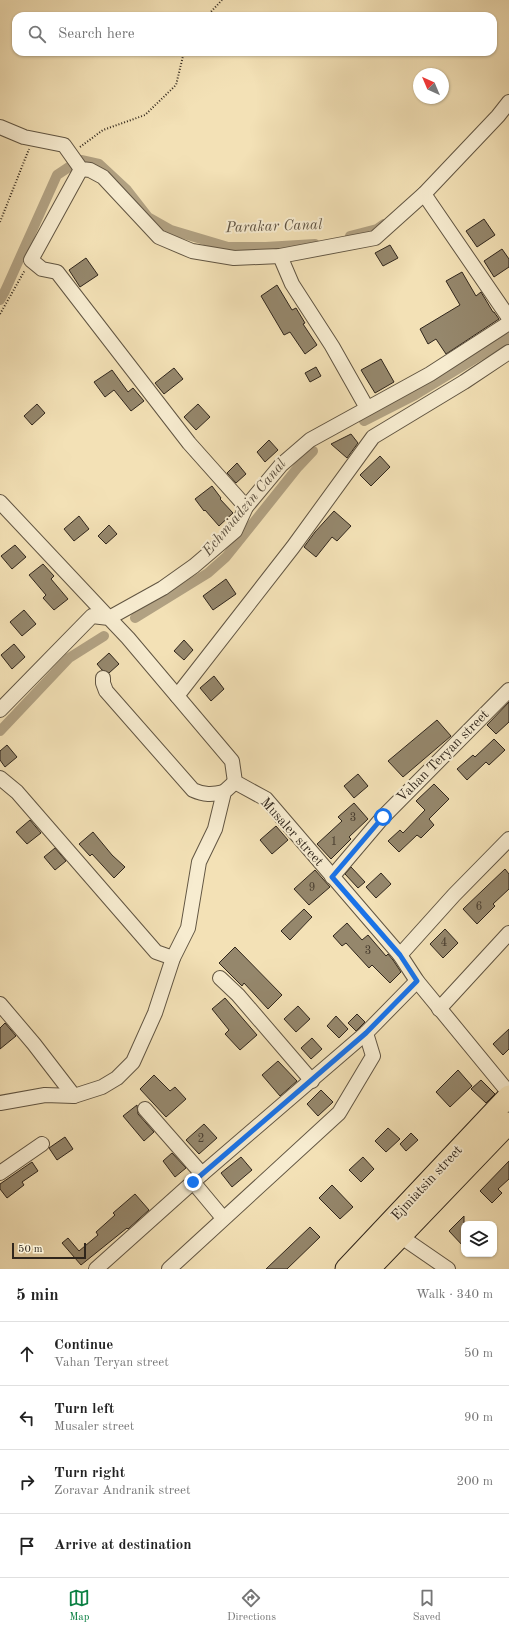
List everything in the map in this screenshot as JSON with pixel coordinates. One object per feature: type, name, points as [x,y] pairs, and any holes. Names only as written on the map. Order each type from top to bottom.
[{"type":"highway","name":"Ejmiatsin street","points":[[359,1267],[509,1095]]},
{"type":"highway","name":"Ejmiatsin street","points":[[359,1267],[400,1236],[509,1123]]},
{"type":"street","points":[[0,127],[24,137],[64,145],[82,169],[90,170],[103,176],[159,237],[192,251],[234,258],[280,256],[375,238],[424,194],[498,116],[509,102]]},
{"type":"street","points":[[82,169],[31,260],[42,269],[57,272],[188,443],[246,506]]},
{"type":"street","points":[[424,194],[509,318]]},
{"type":"street","points":[[280,256],[292,284],[332,346],[367,408]]},
{"type":"street","points":[[0,710],[92,616],[109,618],[163,588],[194,566],[235,531],[246,506],[281,465],[310,440],[430,374],[509,323]]},
{"type":"street","points":[[177,696],[293,547],[373,437],[464,382],[509,352]]},
{"type":"street","points":[[0,502],[128,638],[232,761],[235,782],[224,792],[215,794],[203,794],[193,790],[106,691],[103,678]]},
{"type":"street","name":"Vahan Teryan street","points":[[332,877],[383,817],[509,690]]},
{"type":"street","points":[[0,778],[16,792],[156,952],[173,958]]},
{"type":"street","name":"Musaler street","points":[[235,782],[266,799],[400,955],[417,981],[509,1095]]},
{"type":"street","points":[[0,1103],[45,1095],[74,1096],[102,1087],[117,1078],[133,1062],[155,1013],[173,958],[188,928],[199,862],[214,829],[224,792]]},
{"type":"street","points":[[400,955],[454,895],[509,839]]},
{"type":"street","points":[[439,1009],[509,933]]},
{"type":"street","points":[[220,978],[238,995],[312,1081]]},
{"type":"street","points":[[96,1269],[198,1178],[366,1033],[417,981]]},
{"type":"street","points":[[0,1004],[34,1044],[74,1096]]},
{"type":"street","points":[[169,1269],[339,1113],[373,1056],[366,1033]]},
{"type":"street","points":[[145,1109],[198,1178],[223,1218]]},
{"type":"street","points":[[0,1173],[42,1144]]},
{"type":"street","points":[[400,1236],[446,1268]]},
{"type":"path","points":[[211,12],[222,0]]},
{"type":"path","points":[[71,154],[103,130],[145,116],[176,86],[183,56]]},
{"type":"path","points":[[0,222],[33,139]]},
{"type":"path","points":[[0,314],[31,260]]},
{"type":"building","points":[[484,219],[495,235],[477,247],[466,231]]},
{"type":"building","points":[[390,245],[398,258],[383,266],[375,253]]},
{"type":"building","points":[[502,249],[509,259],[509,267],[494,277],[484,261]]},
{"type":"building","points":[[86,258],[98,275],[80,287],[69,270]]},
{"type":"building","points":[[462,272],[476,296],[481,292],[499,319],[446,354],[436,339],[428,344],[420,329],[460,305],[446,281]]},
{"type":"building","points":[[277,285],[292,310],[296,308],[305,323],[303,324],[317,345],[305,354],[290,332],[284,335],[261,296]]},
{"type":"building","points":[[381,359],[394,382],[375,393],[361,370]]},
{"type":"building","points":[[316,367],[321,376],[310,382],[305,373]]},
{"type":"building","points":[[174,368],[183,379],[164,394],[155,383]]},
{"type":"building","points":[[112,370],[128,392],[133,388],[144,401],[131,411],[114,390],[105,397],[94,382]]},
{"type":"building","points":[[37,404],[45,413],[32,425],[24,416]]},
{"type":"building","points":[[198,404],[210,417],[196,430],[184,417]]},
{"type":"building","points":[[351,434],[358,443],[347,458],[331,444]]},
{"type":"building","points":[[269,440],[278,450],[265,462],[257,452]]},
{"type":"building","points":[[380,456],[390,467],[371,486],[360,475]]},
{"type":"building","points":[[237,463],[246,474],[236,483],[227,473]]},
{"type":"building","points":[[212,486],[221,498],[220,499],[233,513],[219,526],[205,510],[204,511],[195,499]]},
{"type":"building","points":[[334,511],[351,526],[337,541],[332,537],[316,557],[304,547]]},
{"type":"building","points":[[79,516],[89,529],[74,541],[64,529]]},
{"type":"building","points":[[109,525],[117,534],[106,544],[98,536]]},
{"type":"building","points":[[15,545],[26,557],[12,569],[1,556]]},
{"type":"building","points":[[43,564],[54,576],[51,579],[68,599],[54,610],[43,598],[46,595],[29,575]]},
{"type":"building","points":[[226,579],[236,594],[213,610],[203,596]]},
{"type":"building","points":[[24,610],[36,624],[22,636],[10,622]]},
{"type":"building","points":[[184,640],[193,650],[184,660],[174,651]]},
{"type":"building","points":[[14,644],[25,657],[12,669],[1,655]]},
{"type":"building","points":[[109,653],[119,664],[109,673],[102,670],[97,664]]},
{"type":"building","points":[[214,676],[224,689],[211,701],[200,688]]},
{"type":"building","points":[[509,702],[509,722],[496,734],[487,725]]},
{"type":"building","points":[[437,720],[451,736],[403,777],[388,761]]},
{"type":"building","points":[[494,739],[505,750],[489,765],[486,762],[467,780],[457,769],[473,755],[475,757]]},
{"type":"building","points":[[7,745],[17,757],[5,767],[0,760],[0,751]]},
{"type":"building","points":[[358,774],[368,786],[354,798],[344,786]]},
{"type":"building","points":[[434,784],[449,799],[429,819],[434,825],[421,838],[417,835],[399,852],[388,841],[400,830],[403,833],[425,810],[416,801]]},
{"type":"building","points":[[354,803],[368,819],[349,837],[351,839],[331,859],[317,844],[342,821],[338,817]]},
{"type":"building","points":[[30,820],[41,833],[27,844],[16,832]]},
{"type":"building","points":[[276,826],[288,840],[272,854],[260,840]]},
{"type":"building","points":[[93,832],[112,855],[125,867],[114,878],[92,854],[90,856],[79,844]]},
{"type":"building","points":[[55,848],[66,861],[55,870],[44,857]]},
{"type":"building","points":[[351,867],[365,882],[358,888],[345,874]]},
{"type":"building","points":[[505,869],[509,874],[509,889],[493,904],[495,906],[477,924],[463,909]]},
{"type":"building","points":[[315,870],[330,887],[309,905],[294,889]]},
{"type":"building","points":[[381,873],[391,884],[376,898],[366,887]]},
{"type":"building","points":[[304,909],[312,917],[290,940],[281,931]]},
{"type":"building","points":[[347,923],[362,940],[368,935],[386,956],[388,954],[393,960],[401,972],[390,983],[372,965],[369,968],[346,943],[342,946],[333,936]]},
{"type":"building","points":[[445,929],[458,943],[443,958],[430,944]]},
{"type":"building","points":[[235,947],[282,995],[268,1009],[244,983],[242,986],[219,963]]},
{"type":"building","points":[[225,998],[257,1035],[240,1050],[225,1034],[229,1030],[212,1009]]},
{"type":"building","points":[[298,1006],[310,1019],[296,1032],[284,1019]]},
{"type":"building","points":[[357,1014],[365,1022],[356,1031],[348,1023]]},
{"type":"building","points":[[336,1016],[348,1029],[339,1038],[327,1026]]},
{"type":"building","points":[[5,1023],[16,1036],[0,1049],[0,1028]]},
{"type":"building","points":[[509,1029],[509,1049],[503,1055],[493,1044]]},
{"type":"building","points":[[312,1038],[322,1049],[311,1059],[301,1048]]},
{"type":"building","points":[[278,1061],[297,1081],[280,1096],[262,1075]]},
{"type":"building","points":[[458,1070],[472,1086],[450,1107],[436,1092]]},
{"type":"building","points":[[154,1075],[170,1091],[175,1087],[186,1099],[166,1117],[140,1089]]},
{"type":"building","points":[[481,1080],[495,1094],[486,1103],[471,1089]]},
{"type":"building","points":[[321,1090],[333,1102],[318,1116],[307,1104]]},
{"type":"building","points":[[137,1105],[138,1114],[154,1132],[144,1141],[123,1116]]},
{"type":"building","points":[[204,1124],[217,1138],[199,1154],[186,1140]]},
{"type":"building","points":[[388,1128],[400,1139],[386,1152],[375,1141]]},
{"type":"building","points":[[411,1133],[418,1140],[406,1151],[400,1144]]},
{"type":"building","points":[[65,1137],[73,1149],[57,1160],[49,1148]]},
{"type":"building","points":[[172,1153],[186,1168],[175,1177],[163,1161]]},
{"type":"building","points":[[241,1157],[252,1170],[232,1187],[221,1173]]},
{"type":"building","points":[[363,1157],[374,1169],[361,1182],[349,1170]]},
{"type":"building","points":[[509,1161],[509,1179],[498,1189],[502,1193],[492,1203],[480,1191]]},
{"type":"building","points":[[32,1162],[38,1171],[22,1182],[24,1185],[7,1198],[0,1189],[0,1184]]},
{"type":"building","points":[[332,1185],[353,1207],[340,1219],[319,1198]]},
{"type":"building","points":[[135,1194],[149,1210],[128,1229],[127,1228],[81,1265],[62,1243],[68,1238],[79,1251],[98,1235],[96,1232],[115,1215],[113,1213]]},
{"type":"building","points":[[464,1216],[464,1221],[461,1221],[461,1244],[449,1231]]},
{"type":"building","points":[[310,1227],[320,1237],[287,1269],[266,1269]]},
{"type":"waterway","name":"Parakar Canal","points":[[81,160],[99,164],[127,190],[148,217],[171,230],[228,247],[266,247],[315,244]]},
{"type":"waterway","name":"Parakar Canal","points":[[0,300],[57,175],[72,165]]},
{"type":"waterway","name":"Parakar Canal","points":[[350,236],[377,229],[384,224]]},
{"type":"waterway","name":"Echmiadzin Canal","points":[[364,421],[415,395],[509,338]]},
{"type":"waterway","name":"Echmiadzin Canal","points":[[135,618],[208,573],[226,557],[298,467],[313,451]]},
{"type":"waterway","name":"Echmiadzin Canal","points":[[0,731],[69,658],[104,636]]},
{"type":"route","points":[[193,1182],[366,1033],[417,981],[400,955],[332,877],[383,817]]}]
